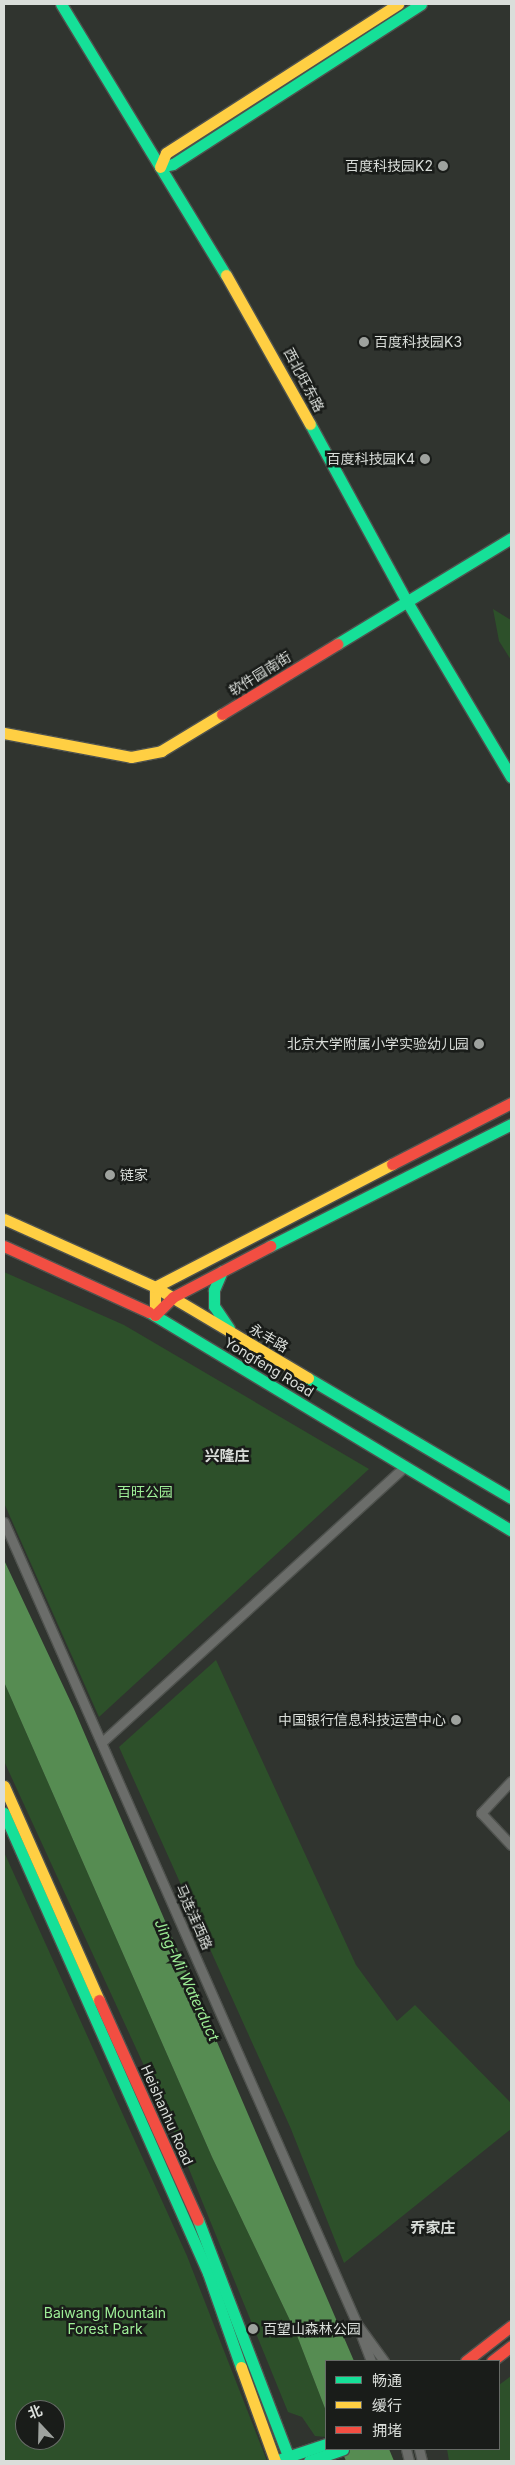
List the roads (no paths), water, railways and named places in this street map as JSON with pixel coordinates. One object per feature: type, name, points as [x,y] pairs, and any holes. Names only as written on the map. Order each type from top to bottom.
[{"type":"street","name":"西北旺东路","points":[[61,4],[257,325],[406,600],[511,777]]},
{"type":"street","points":[[160,167],[166,153],[398,4]]},
{"type":"street","points":[[160,167],[173,164],[421,4]]},
{"type":"street","name":"软件园南街","points":[[4,733],[104,755],[131,757],[160,751],[511,538]]},
{"type":"street","points":[[155,1315],[155,1287],[511,1103]]},
{"type":"street","points":[[155,1315],[173,1297],[511,1124]]},
{"type":"street","name":"永丰路","points":[[4,1219],[155,1287],[511,1498]]},
{"type":"street","name":"Yongfeng Road","points":[[4,1246],[155,1315],[511,1530]]},
{"type":"street","points":[[222,1271],[214,1290],[214,1306],[237,1337]]},
{"type":"street","points":[[102,1742],[404,1467]]},
{"type":"street","name":"马连洼西路","points":[[4,1522],[357,2324],[371,2360]]},
{"type":"street","points":[[511,1781],[481,1813],[511,1845]]},
{"type":"street","name":"Heishanhu Road","points":[[4,1786],[202,2230],[289,2459]]},
{"type":"street","name":"Heishanhu Road","points":[[4,1813],[208,2272],[275,2461]]},
{"type":"street","name":"马连洼西路","points":[[357,2324],[383,2360]]},
{"type":"street","points":[[467,2360],[511,2326]]},
{"type":"street","points":[[493,2360],[511,2346]]},
{"type":"street","points":[[275,2461],[325,2449]]},
{"type":"street","points":[[309,2461],[326,2450]]},
{"type":"water","name":"Jing-Mi Waterduct","points":[[4,1560],[74,1709],[354,2360],[325,2360],[325,2408],[296,2333],[212,2157],[4,1682]]},
{"type":"water","points":[[341,2450],[389,2450],[394,2461],[346,2461]]},
{"type":"place","name":"百度科技园K2","points":[[443,166]]},
{"type":"place","name":"百度科技园K3","points":[[364,342]]},
{"type":"place","name":"百度科技园K4","points":[[425,459]]},
{"type":"place","name":"北京大学附属小学实验幼儿园","points":[[479,1044]]},
{"type":"place","name":"链家","points":[[110,1175]]},
{"type":"place","name":"中国银行信息科技运营中心","points":[[456,1720]]},
{"type":"place","name":"百望山森林公园","points":[[253,2329]]},
{"type":"district","name":"兴隆庄","points":[[227,1456]]},
{"type":"district","name":"乔家庄","points":[[433,2228]]},
{"type":"park label","name":"百旺公园","points":[[145,1492]]},
{"type":"park label","name":"Baiwang Mountain Forest Park","points":[[105,2322]]}]
